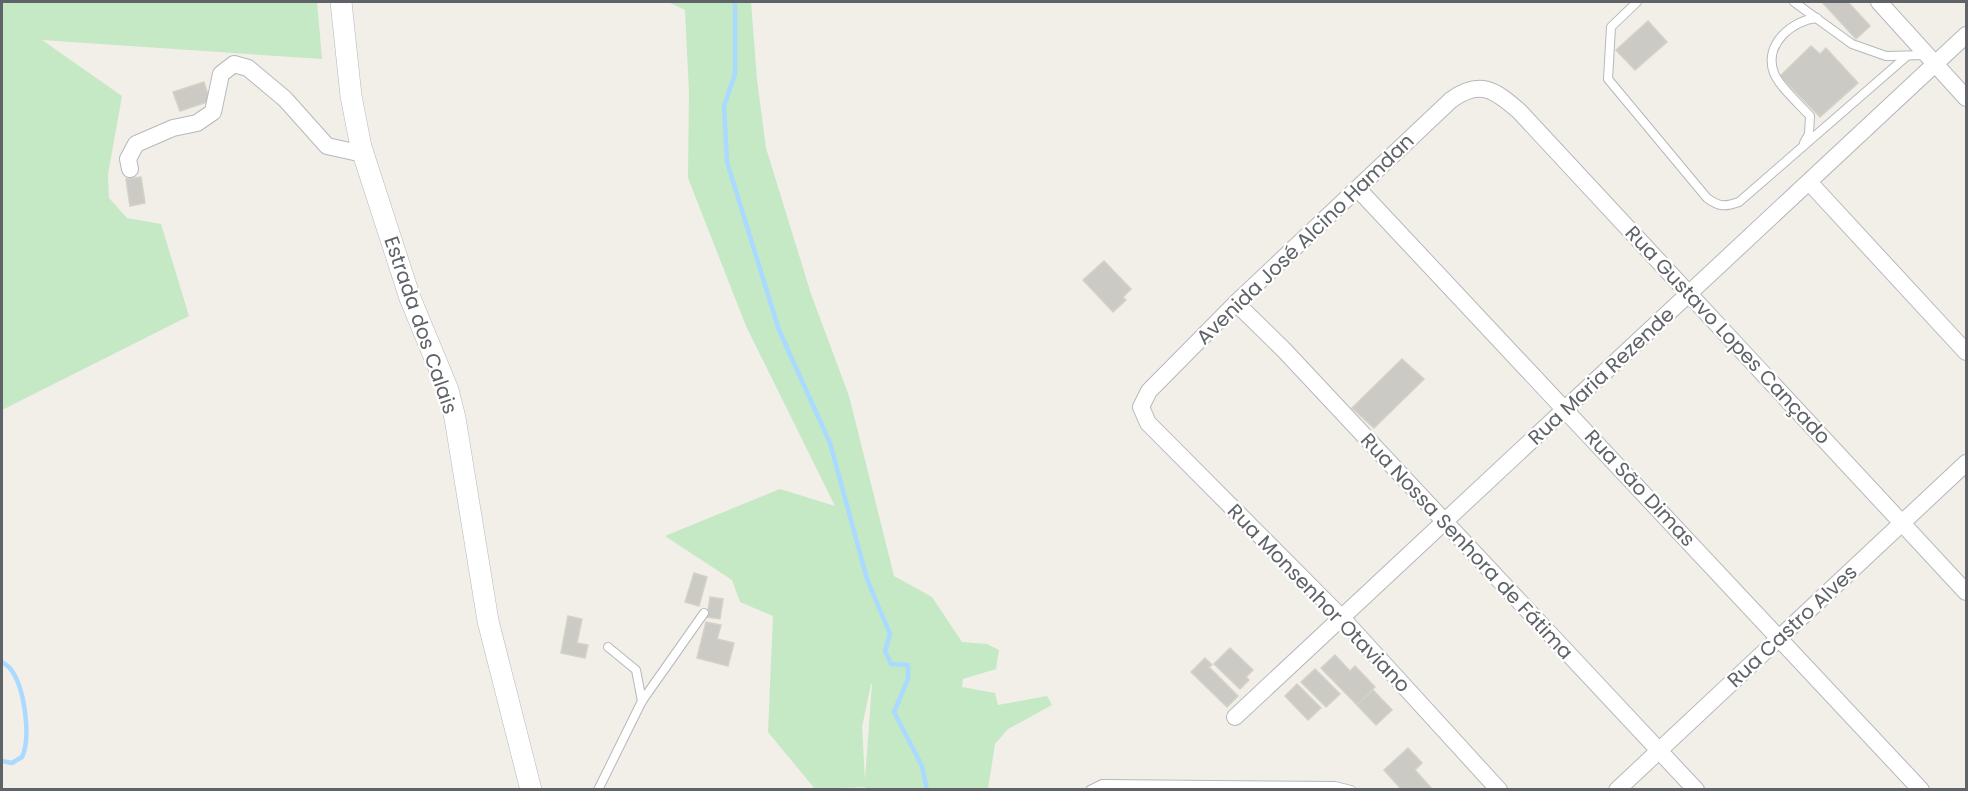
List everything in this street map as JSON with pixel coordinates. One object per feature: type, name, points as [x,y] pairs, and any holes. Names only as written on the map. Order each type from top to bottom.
[{"type":"street","name":"Estrada dos Calais","points":[[341,2],[351,96],[363,154],[421,330],[448,390],[455,418],[488,621],[531,789]]},
{"type":"street","points":[[1879,2],[1966,98]]},
{"type":"street","name":"Rua Maria Rezende","points":[[1236,717],[1809,182],[1931,60],[1966,35]]},
{"type":"street","points":[[130,169],[128,159],[136,144],[173,128],[197,123],[213,112],[219,94],[221,74],[234,64],[248,68],[285,99],[327,146],[363,154]]},
{"type":"street","name":"Avenida José Alcino Hamdan","points":[[1141,407],[1149,391],[1236,303],[1451,100],[1464,90],[1482,87]]},
{"type":"street","name":"Rua Gustavo Lopes Cançado","points":[[1482,87],[1502,96],[1520,111],[1966,592]]},
{"type":"street","points":[[1809,182],[1966,352]]},
{"type":"street","name":"Rua São Dimas","points":[[1358,189],[1921,789]]},
{"type":"street","name":"Rua Nossa Senhora de Fátima","points":[[1236,303],[1284,350],[1696,789]]},
{"type":"street","name":"Rua Monsenhor Otaviano","points":[[1141,407],[1148,423],[1342,618],[1499,789]]},
{"type":"street","name":"Rua Castro Alves","points":[[1617,789],[1966,463]]},
{"type":"lane","points":[[1638,2],[1611,27],[1608,79],[1707,198],[1716,205],[1726,207],[1739,202],[1907,56]]},
{"type":"lane","points":[[1794,2],[1852,44],[1886,56],[1907,56],[1931,60]]},
{"type":"lane","points":[[1801,148],[1809,134],[1810,116],[1774,72],[1773,55],[1781,35],[1793,24],[1817,18]]},
{"type":"lane","points":[[598,789],[642,701],[704,614]]},
{"type":"lane","points":[[608,647],[636,669],[642,701]]},
{"type":"lane","points":[[1090,789],[1102,784],[1335,786],[1351,789]]},
{"type":"green space","points":[[2,2],[317,2],[322,59],[42,40],[122,96],[108,174],[109,198],[127,218],[161,224],[189,316],[2,410]]},
{"type":"green space","points":[[668,2],[751,2],[757,80],[766,148],[811,294],[849,396],[894,576],[932,597],[962,642],[987,644],[999,650],[996,669],[963,679],[962,687],[995,693],[998,705],[1047,696],[1052,705],[1008,729],[995,744],[988,789],[865,790],[865,787],[815,789],[768,732],[773,616],[740,602],[732,580],[665,536],[780,489],[835,506],[746,326],[688,178],[689,92],[685,10]],"holes":[[[872,684],[865,780],[862,727]]]},
{"type":"building","points":[[1822,2],[1848,2],[1870,26],[1856,39]]},
{"type":"building","points":[[1648,21],[1667,42],[1635,70],[1616,50]]},
{"type":"building","points":[[1811,46],[1820,54],[1826,48],[1858,83],[1820,117],[1780,76]]},
{"type":"building","points":[[204,82],[210,101],[180,111],[173,92]]},
{"type":"building","points":[[141,177],[145,203],[130,206],[126,179]]},
{"type":"building","points":[[1104,261],[1131,289],[1123,297],[1126,300],[1113,312],[1083,280]]},
{"type":"building","points":[[1402,359],[1424,379],[1374,428],[1352,408]]},
{"type":"building","points":[[694,573],[707,577],[699,606],[685,602]]},
{"type":"building","points":[[710,597],[723,599],[720,619],[707,617]]},
{"type":"building","points":[[568,616],[582,619],[577,643],[588,645],[585,658],[561,653]]},
{"type":"building","points":[[706,622],[721,625],[717,639],[734,643],[728,666],[697,658]]},
{"type":"building","points":[[1230,648],[1253,670],[1246,677],[1249,680],[1240,689],[1214,664]]},
{"type":"building","points":[[1335,655],[1350,671],[1355,666],[1375,687],[1357,705],[1321,668]]},
{"type":"building","points":[[1205,658],[1212,665],[1209,667],[1238,696],[1227,707],[1191,672]]},
{"type":"building","points":[[1315,669],[1340,694],[1326,707],[1301,682]]},
{"type":"building","points":[[1297,684],[1321,708],[1308,720],[1285,696]]},
{"type":"building","points":[[1373,690],[1392,710],[1376,725],[1357,705]]},
{"type":"building","points":[[1408,748],[1422,763],[1415,770],[1433,790],[1402,790],[1384,770]]},
{"type":"waterway","points":[[735,2],[735,74],[724,106],[727,162],[779,330],[830,443],[867,579],[890,634],[885,651],[891,664],[908,665],[908,679],[894,712],[922,766],[927,790]]},
{"type":"waterway","points":[[2,662],[10,668],[17,679],[26,726],[25,749],[22,757],[12,763],[2,761]]}]
